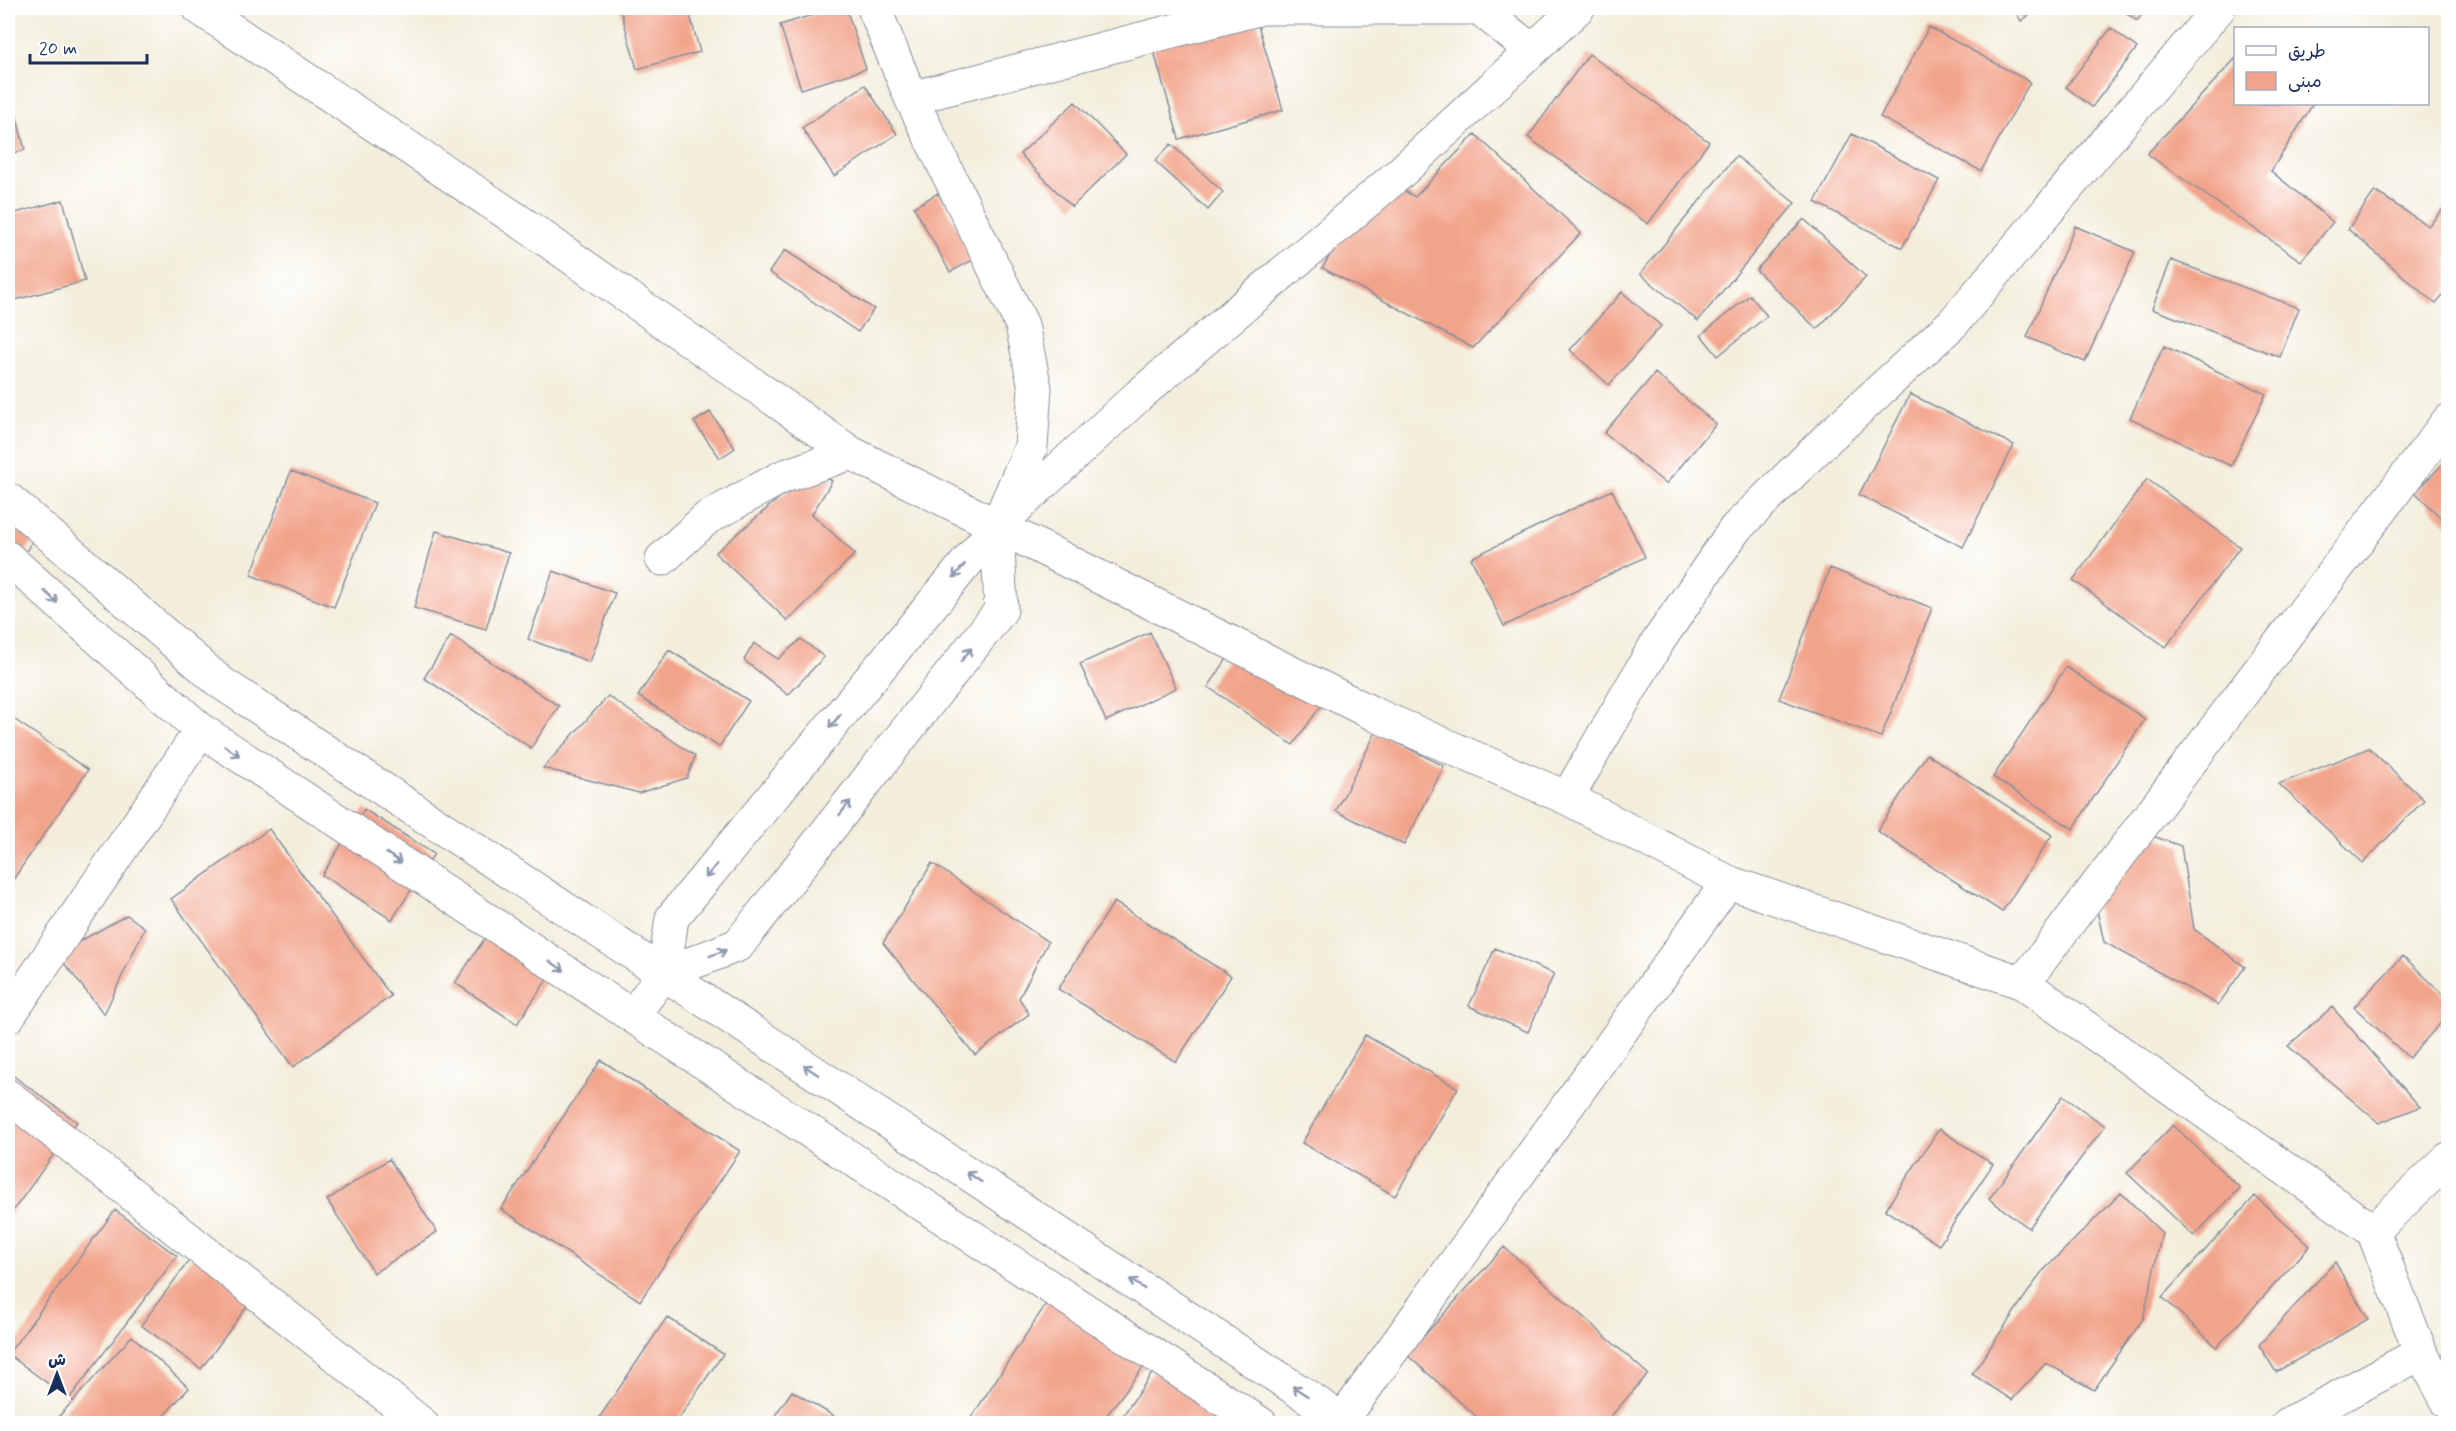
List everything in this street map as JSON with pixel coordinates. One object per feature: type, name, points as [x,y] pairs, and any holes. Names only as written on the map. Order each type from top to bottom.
[{"type":"street","points":[[199,8],[531,229],[851,453],[1376,715],[1567,798],[1728,882],[2023,983],[2373,1230],[2421,1353],[2446,1393]]},
{"type":"street","points":[[664,974],[738,945],[1001,610],[997,526],[1031,447],[1035,388],[1022,326],[911,98],[874,8]]},
{"type":"street","points":[[911,98],[1262,8],[1480,8],[1531,50]]},
{"type":"street","points":[[632,1016],[664,974],[672,918],[997,526],[1138,396],[1399,174],[1578,8]]},
{"type":"street","points":[[1567,798],[1657,643],[1735,529],[1830,436],[1953,323],[2219,8]]},
{"type":"street","points":[[2023,983],[2448,421]]},
{"type":"street","points":[[662,559],[707,518],[782,477],[851,453]]},
{"type":"street","points":[[8,499],[220,682],[1346,1421],[1728,882]]},
{"type":"street","points":[[8,558],[201,730],[632,1016],[1261,1424]]},
{"type":"street","points":[[8,1017],[201,730]]},
{"type":"street","points":[[8,1096],[422,1424]]},
{"type":"street","points":[[2373,1230],[2448,1159]]},
{"type":"street","points":[[2288,1424],[2421,1353]]},
{"type":"building","points":[[620,8],[688,8],[700,52],[637,69]]},
{"type":"building","points":[[835,8],[846,8],[866,69],[801,89],[780,25]]},
{"type":"building","points":[[1253,8],[1283,110],[1179,139],[1146,24]]},
{"type":"building","points":[[2014,8],[2038,8],[2021,21]]},
{"type":"building","points":[[2120,8],[2147,8],[2137,21]]},
{"type":"building","points":[[1929,27],[2030,82],[1981,171],[1880,117]]},
{"type":"building","points":[[2111,28],[2137,48],[2092,107],[2066,87]]},
{"type":"building","points":[[1589,54],[1709,142],[1648,224],[1528,137]]},
{"type":"building","points":[[2234,60],[2234,105],[2312,105],[2271,171],[2333,222],[2301,261],[2147,154]]},
{"type":"building","points":[[865,85],[897,134],[834,176],[802,128]]},
{"type":"building","points":[[8,88],[25,150],[8,154]]},
{"type":"building","points":[[1075,102],[1126,154],[1072,207],[1020,154]]},
{"type":"building","points":[[1475,134],[1581,233],[1473,348],[1322,268],[1380,176],[1415,197]]},
{"type":"building","points":[[1852,134],[1939,180],[1902,248],[1815,202]]},
{"type":"building","points":[[1171,144],[1223,192],[1208,210],[1155,161]]},
{"type":"building","points":[[1736,156],[1795,203],[1698,321],[1640,274]]},
{"type":"building","points":[[2375,191],[2428,226],[2448,204],[2448,290],[2436,304],[2348,229]]},
{"type":"building","points":[[938,193],[975,259],[950,272],[914,207]]},
{"type":"building","points":[[63,200],[85,281],[8,302],[8,215]]},
{"type":"building","points":[[1804,219],[1866,277],[1817,329],[1756,270]]},
{"type":"building","points":[[2075,226],[2135,252],[2085,362],[2027,337]]},
{"type":"building","points":[[785,250],[874,309],[858,332],[769,272]]},
{"type":"building","points":[[2171,260],[2299,308],[2280,357],[2152,309]]},
{"type":"building","points":[[1622,292],[1661,326],[1609,385],[1570,350]]},
{"type":"building","points":[[1750,295],[1767,316],[1718,356],[1701,335]]},
{"type":"building","points":[[2164,346],[2266,394],[2231,466],[2130,418]]},
{"type":"building","points":[[1655,373],[1716,424],[1666,484],[1604,433]]},
{"type":"building","points":[[1910,394],[2014,445],[1963,547],[1859,495]]},
{"type":"building","points":[[710,412],[735,448],[720,458],[694,422]]},
{"type":"building","points":[[2448,459],[2448,525],[2415,492]]},
{"type":"building","points":[[813,469],[832,481],[812,514],[855,554],[788,621],[715,553]]},
{"type":"building","points":[[291,471],[375,503],[334,607],[251,575]]},
{"type":"building","points":[[2147,479],[2240,547],[2166,647],[2073,580]]},
{"type":"building","points":[[1612,490],[1645,557],[1504,626],[1471,558]]},
{"type":"building","points":[[8,521],[35,536],[8,583]]},
{"type":"building","points":[[436,531],[509,553],[486,629],[414,608]]},
{"type":"building","points":[[1830,568],[1932,608],[1881,737],[1779,699]]},
{"type":"building","points":[[553,571],[615,593],[590,662],[528,639]]},
{"type":"building","points":[[1150,632],[1176,688],[1106,721],[1080,664]]},
{"type":"building","points":[[451,636],[559,706],[531,748],[424,678]]},
{"type":"building","points":[[801,639],[824,657],[788,695],[744,660],[754,643],[778,659]]},
{"type":"building","points":[[1239,641],[1325,700],[1293,745],[1208,687]]},
{"type":"building","points":[[669,650],[749,701],[719,747],[638,696]]},
{"type":"building","points":[[2066,667],[2145,719],[2073,829],[1993,777]]},
{"type":"building","points":[[608,696],[695,756],[687,778],[639,793],[543,768]]},
{"type":"building","points":[[8,715],[88,770],[8,887]]},
{"type":"building","points":[[1376,732],[1444,766],[1404,845],[1336,811]]},
{"type":"building","points":[[2369,748],[2424,800],[2363,863],[2279,784]]},
{"type":"building","points":[[1927,754],[2052,835],[2002,912],[1877,831]]},
{"type":"building","points":[[364,809],[434,854],[392,920],[322,875]]},
{"type":"building","points":[[269,829],[391,996],[293,1067],[171,899]]},
{"type":"building","points":[[2150,835],[2181,846],[2194,929],[2245,967],[2218,1005],[2104,942],[2094,897]]},
{"type":"building","points":[[932,863],[1048,942],[1019,998],[1029,1014],[975,1055],[883,943]]},
{"type":"building","points":[[1114,902],[1231,976],[1176,1062],[1058,989]]},
{"type":"building","points":[[127,915],[145,928],[104,1014],[57,954]]},
{"type":"building","points":[[489,932],[551,974],[517,1024],[455,983]]},
{"type":"building","points":[[1495,948],[1554,974],[1528,1032],[1469,1006]]},
{"type":"building","points":[[2403,956],[2448,999],[2448,1015],[2409,1058],[2354,1007]]},
{"type":"building","points":[[2332,1007],[2420,1107],[2379,1123],[2288,1046]]},
{"type":"building","points":[[1365,1035],[1458,1088],[1395,1196],[1302,1143]]},
{"type":"building","points":[[601,1060],[740,1151],[640,1301],[501,1209]]},
{"type":"building","points":[[8,1072],[77,1122],[8,1218]]},
{"type":"building","points":[[2063,1096],[2105,1126],[2029,1228],[1989,1199]]},
{"type":"building","points":[[2173,1125],[2240,1188],[2194,1236],[2127,1173]]},
{"type":"building","points":[[1939,1129],[1993,1164],[1939,1245],[1885,1210]]},
{"type":"building","points":[[389,1159],[437,1232],[374,1273],[327,1200]]},
{"type":"building","points":[[2121,1193],[2162,1233],[2143,1319],[2094,1390],[2046,1363],[2012,1400],[1972,1374],[2041,1273]]},
{"type":"building","points":[[2255,1196],[2310,1246],[2217,1347],[2162,1297]]},
{"type":"building","points":[[115,1210],[177,1256],[69,1399],[8,1354]]},
{"type":"building","points":[[206,1238],[266,1281],[201,1369],[141,1325]]},
{"type":"building","points":[[1504,1247],[1648,1374],[1604,1424],[1485,1424],[1407,1355]]},
{"type":"building","points":[[2335,1262],[2368,1319],[2276,1372],[2259,1345]]},
{"type":"building","points":[[1052,1295],[1145,1365],[1100,1424],[967,1424]]},
{"type":"building","points":[[667,1317],[723,1354],[675,1424],[595,1424]]},
{"type":"building","points":[[132,1336],[189,1388],[156,1424],[52,1424]]},
{"type":"building","points":[[1155,1369],[1226,1417],[1222,1424],[1117,1424]]},
{"type":"building","points":[[792,1391],[842,1421],[840,1424],[769,1424]]}]
